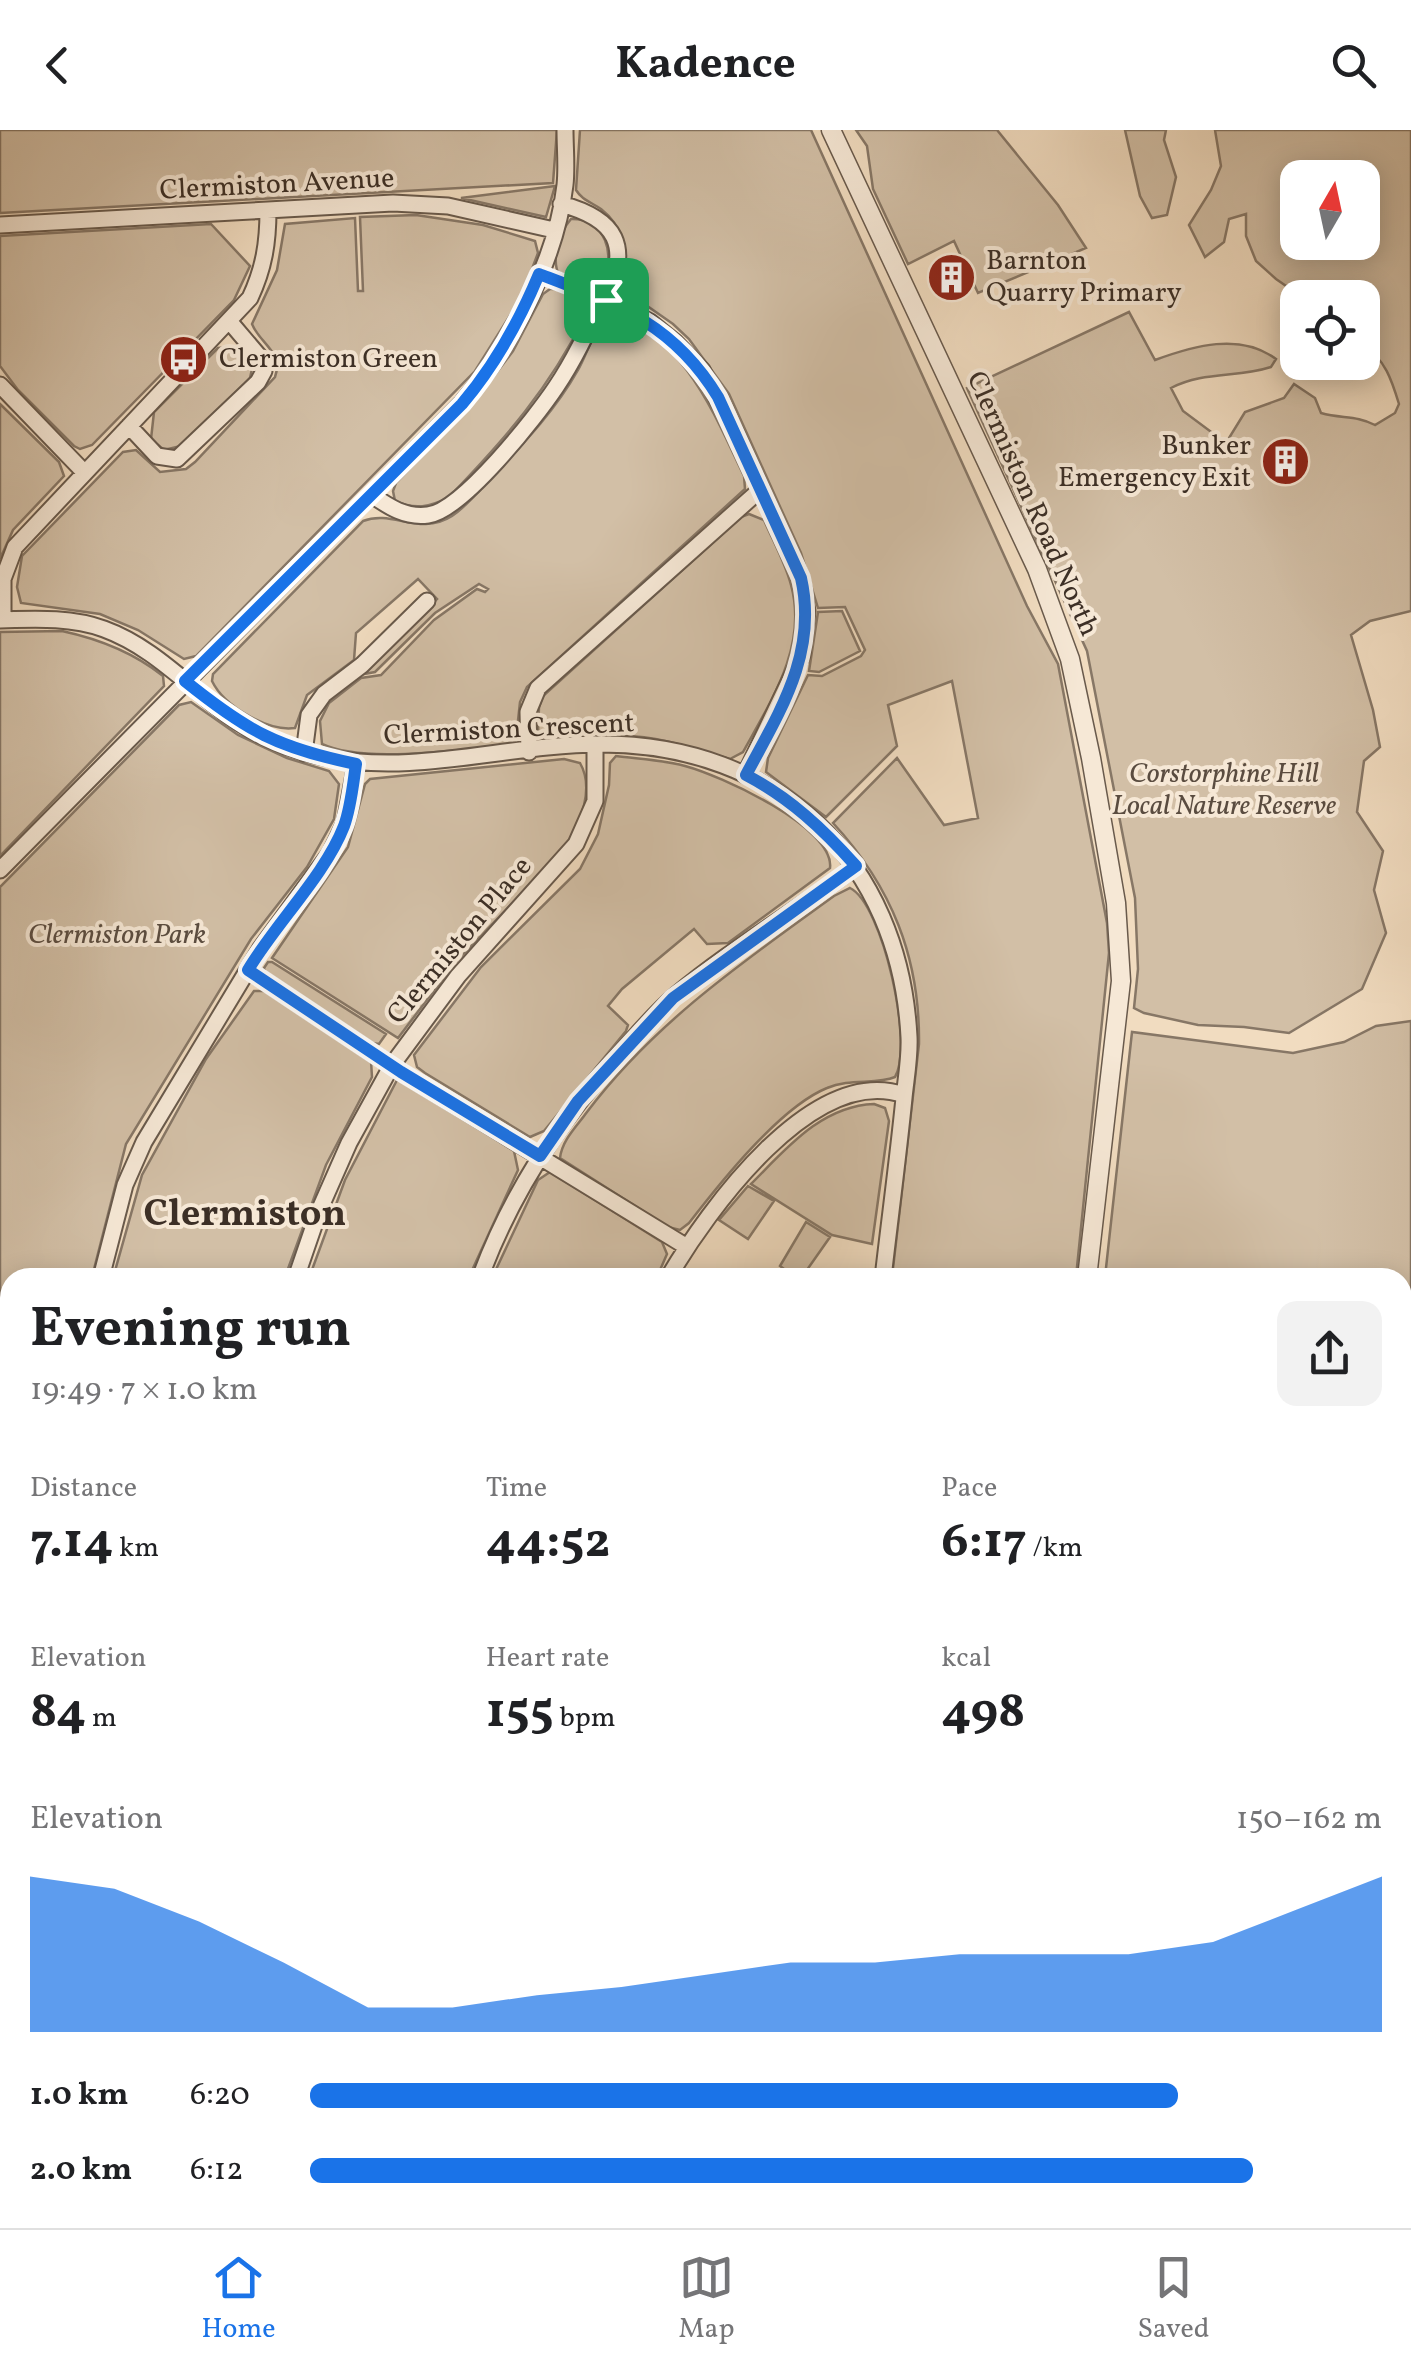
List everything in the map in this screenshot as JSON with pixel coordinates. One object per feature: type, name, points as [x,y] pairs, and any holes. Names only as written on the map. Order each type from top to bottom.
[{"type":"street","points":[[0,870],[462,404],[490,370],[524,310],[554,230],[565,185],[565,130]]},
{"type":"street","name":"Clermiston Road North","points":[[832,130],[1036,570],[1070,660],[1091,758],[1120,935],[1121,981],[1088,1268]]},
{"type":"street","name":"Clermiston Avenue","points":[[0,225],[379,203],[434,204],[554,230]]},
{"type":"street","points":[[372,495],[393,510],[408,514],[425,516],[451,507],[538,412],[570,364],[605,299],[618,260],[610,231],[588,211],[561,204]]},
{"type":"street","points":[[1,620],[3,579],[15,547],[250,298],[262,273],[268,210]]},
{"type":"street","points":[[539,274],[605,299],[665,333],[702,370],[801,578],[807,625],[797,672],[746,775]]},
{"type":"street","points":[[129,426],[157,456],[177,460],[258,382],[264,362],[230,322]]},
{"type":"street","points":[[0,385],[84,472]]},
{"type":"street","points":[[529,752],[528,712],[538,688],[761,489]]},
{"type":"street","points":[[304,753],[309,715],[324,694],[428,602]]},
{"type":"street","name":"Clermiston Crescent","points":[[1,620],[67,620],[103,628],[138,645],[255,733],[304,753],[356,764],[418,763],[595,744],[635,744],[683,752],[746,775],[799,808],[856,866],[881,908],[906,998],[910,1043],[884,1268]]},
{"type":"street","name":"Clermiston Place","points":[[299,1268],[342,1160],[392,1064],[458,976],[576,844],[595,800],[595,744]]},
{"type":"street","points":[[105,1268],[126,1184],[144,1142],[248,970],[331,852],[345,823],[356,764]]},
{"type":"street","points":[[484,1268],[540,1156],[578,1101],[673,998],[856,866]]},
{"type":"street","points":[[248,970],[687,1247]]},
{"type":"street","points":[[674,1268],[740,1178],[811,1113],[833,1098],[864,1091],[892,1090],[904,1095]]},
{"type":"green space","points":[[0,130],[557,130],[553,183],[0,213]]},
{"type":"green space","points":[[580,130],[811,130],[1027,606],[1058,664],[1107,923],[1109,953],[1077,1268],[893,1268],[919,1044],[914,982],[908,953],[886,898],[854,847],[833,823],[897,758],[944,825],[978,818],[952,681],[888,705],[897,746],[826,817],[766,772],[768,758],[808,675],[822,676],[861,656],[865,650],[845,607],[818,608],[801,553],[729,394],[689,339],[623,289],[624,255],[617,227],[576,190]]},
{"type":"green space","points":[[856,130],[997,130],[1058,205],[1086,248],[978,293],[954,241],[908,264],[873,189],[867,146]]},
{"type":"green space","points":[[1125,130],[1166,130],[1164,140],[1176,177],[1167,215],[1152,218],[1140,196]]},
{"type":"green space","name":"Corstorphine Hill Local Nature Reserve","points":[[1215,130],[1411,130],[1411,611],[1370,621],[1351,635],[1380,747],[1364,761],[1357,812],[1383,851],[1374,890],[1386,933],[1362,989],[1289,1033],[1198,1025],[1134,1008],[1138,969],[1135,898],[1087,651],[967,388],[1129,312],[1155,360],[1216,344],[1247,346],[1276,359],[1271,367],[1196,379],[1171,388],[1183,411],[1226,443],[1245,412],[1284,398],[1294,384],[1315,398],[1321,413],[1375,425],[1395,413],[1399,404],[1380,361],[1380,280],[1280,282],[1256,261],[1246,236],[1246,214],[1229,219],[1224,242],[1205,257],[1189,225],[1221,166]]},
{"type":"green space","points":[[555,186],[546,217],[461,198]]},
{"type":"green space","points":[[416,215],[483,225],[535,241],[538,253],[521,298],[475,371],[196,656],[184,659],[138,630],[100,614],[21,603],[17,587],[22,556],[123,452],[136,450],[160,472],[186,469],[275,377],[274,355],[252,324],[277,270],[285,224],[355,218],[358,291],[363,291],[360,217]]},
{"type":"green space","points":[[571,219],[592,225],[605,240],[608,261],[602,282],[589,286],[559,275],[558,246]]},
{"type":"green space","points":[[211,224],[250,266],[234,300],[92,445],[80,449],[74,446],[18,390],[0,366],[0,236]]},
{"type":"green space","points":[[550,289],[580,297],[586,315],[541,390],[508,433],[449,497],[422,506],[395,501],[396,483],[475,401],[513,351],[543,294]]},
{"type":"green space","points":[[613,323],[637,328],[678,359],[723,431],[744,476],[745,489],[527,687],[520,702],[516,739],[503,746],[411,754],[361,753],[322,744],[320,721],[329,703],[361,678],[381,675],[434,620],[477,589],[488,589],[479,584],[435,613],[375,672],[364,674],[437,599],[418,579],[356,633],[354,660],[307,695],[295,728],[260,721],[226,699],[212,681],[213,674],[363,521],[385,518],[428,524],[452,516],[538,427],[569,385],[595,336]]},
{"type":"green space","points":[[244,346],[254,360],[250,378],[185,445],[164,450],[151,439],[154,412],[218,348]]},
{"type":"green space","points":[[0,404],[59,462],[64,476],[13,530],[0,559]]},
{"type":"green space","points":[[749,514],[764,520],[786,568],[795,608],[795,630],[784,672],[743,752],[730,759],[650,738],[567,739],[538,732],[543,696],[741,517]]},
{"type":"green space","points":[[842,611],[860,651],[819,672],[809,671],[818,612]]},
{"type":"green space","points":[[62,631],[128,653],[163,676],[164,686],[0,856],[0,632]]},
{"type":"green space","name":"Clermiston Park","points":[[191,702],[238,735],[287,758],[329,771],[339,784],[334,819],[307,867],[251,939],[126,1144],[94,1268],[0,1268],[0,887],[179,705]]},
{"type":"green space","points":[[616,756],[685,766],[747,791],[814,836],[827,852],[830,868],[728,943],[707,944],[694,929],[622,989],[608,1006],[628,1025],[626,1031],[544,1131],[530,1137],[425,1073],[417,1067],[414,1055],[481,967],[580,869],[598,834],[610,763]]},
{"type":"green space","points":[[564,759],[580,763],[586,784],[581,816],[567,846],[455,963],[398,1038],[272,958],[348,847],[365,784],[370,779]]},
{"type":"green space","points":[[850,888],[874,920],[892,977],[901,1037],[895,1077],[836,1085],[790,1111],[680,1230],[668,1227],[560,1158],[567,1139],[587,1112],[671,1021],[767,945]]},
{"type":"green space","points":[[268,962],[386,1034],[379,1044],[371,1043],[266,975],[264,968]]},
{"type":"green space","points":[[254,991],[268,991],[364,1055],[371,1061],[372,1077],[326,1165],[288,1268],[116,1268],[142,1175],[206,1059]]},
{"type":"green space","points":[[1411,1021],[1411,1268],[1106,1268],[1132,1032],[1293,1053],[1344,1042],[1376,1026]]},
{"type":"green space","points":[[397,1080],[406,1081],[514,1151],[518,1170],[473,1268],[313,1268],[345,1180]]},
{"type":"green space","points":[[874,1104],[885,1108],[889,1121],[872,1244],[832,1235],[751,1184],[821,1121],[837,1112]]},
{"type":"green space","points":[[550,1172],[662,1242],[667,1254],[661,1268],[497,1268],[538,1180]]},
{"type":"green space","points":[[748,1186],[774,1201],[748,1239],[719,1220]]},
{"type":"green space","points":[[806,1222],[830,1237],[808,1268],[780,1266]]},
{"type":"place","name":"Barnton Quarry Primary","points":[[951,277]]},
{"type":"place","name":"Clermiston Green","points":[[184,359]]},
{"type":"place","name":"Bunker Emergency Exit","points":[[1286,462]]},
{"type":"district","name":"Clermiston","points":[[245,1215]]},
{"type":"route","points":[[539,274],[606,300],[650,322],[702,370],[736,434],[801,578],[808,610],[802,655],[746,775],[799,808],[856,866],[673,998],[578,1101],[540,1156],[401,1072],[248,970],[331,852],[345,823],[356,764],[304,753],[255,733],[185,681],[462,404],[506,343],[539,274]]}]
